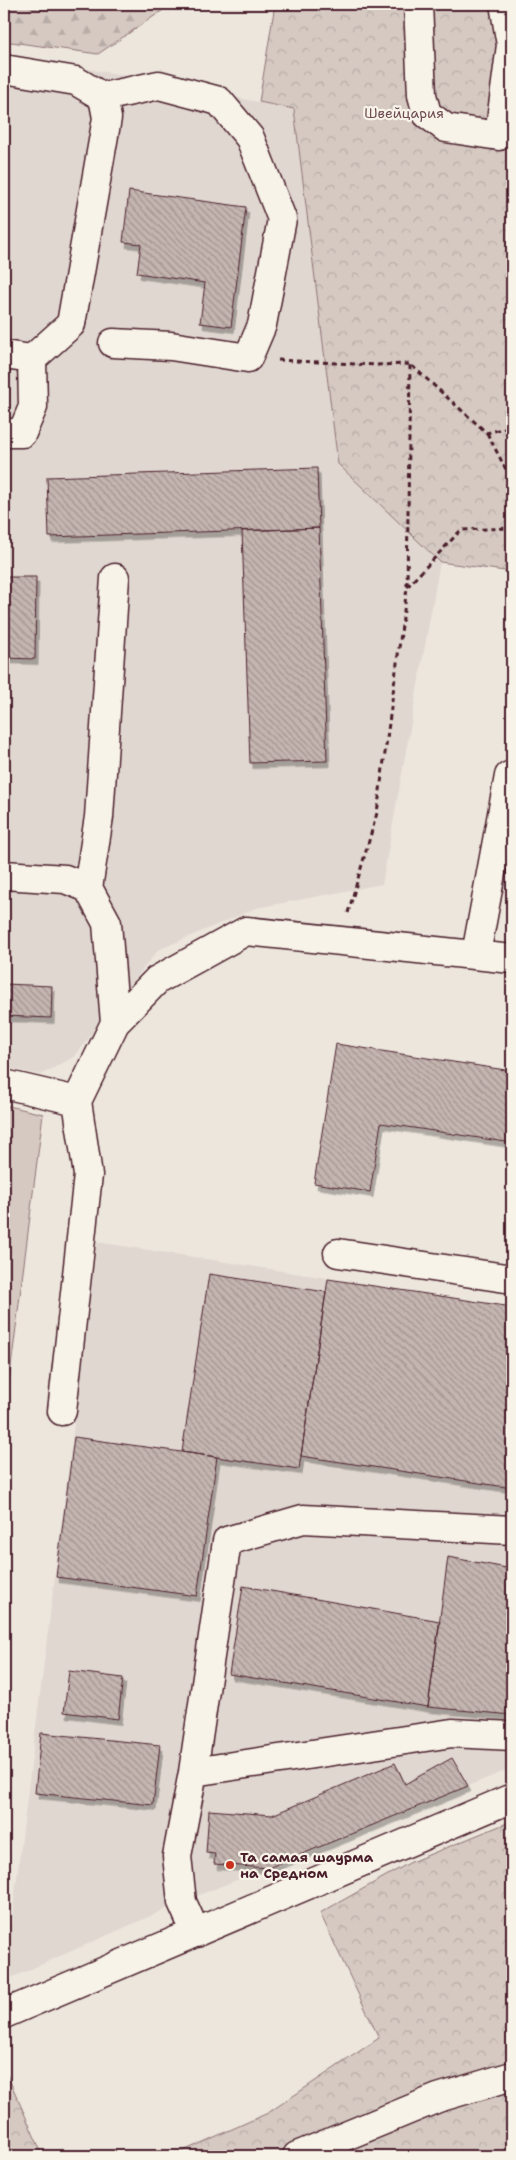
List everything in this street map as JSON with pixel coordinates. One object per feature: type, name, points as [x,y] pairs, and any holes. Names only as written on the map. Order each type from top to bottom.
[{"type":"lane","points":[[418,4],[422,95],[427,114],[446,128],[500,136],[511,45],[504,4]]},
{"type":"lane","points":[[4,69],[76,81],[103,97],[159,85],[219,101],[250,138],[282,218],[262,325],[248,358],[171,346],[113,343]]},
{"type":"lane","points":[[32,359],[71,324],[107,118],[103,97]]},
{"type":"lane","points":[[4,355],[32,359]]},
{"type":"lane","points":[[4,433],[22,433],[34,407],[32,359]]},
{"type":"lane","points":[[115,578],[99,817],[88,888],[107,923],[115,1023]]},
{"type":"lane","points":[[476,954],[509,776],[512,777]]},
{"type":"lane","points":[[4,875],[66,879],[88,888]]},
{"type":"lane","points":[[62,1412],[88,1175],[77,1101],[115,1023],[156,980],[246,931],[512,959]]},
{"type":"lane","points":[[4,1084],[77,1101]]},
{"type":"lane","points":[[338,1253],[512,1279]]},
{"type":"lane","points":[[196,1933],[182,1902],[177,1856],[193,1772],[227,1541],[303,1519],[512,1530]]},
{"type":"lane","points":[[193,1772],[452,1733],[512,1736]]},
{"type":"lane","points":[[4,2014],[512,1798]]},
{"type":"lane","points":[[297,2156],[438,2098],[512,2076]]},
{"type":"path","points":[[248,358],[376,365],[410,364],[487,433],[512,481]]},
{"type":"path","points":[[341,940],[377,813],[407,588],[410,364]]},
{"type":"path","points":[[487,433],[512,426]]},
{"type":"path","points":[[407,588],[461,530],[512,528]]},
{"type":"shaded area","points":[[4,55],[122,75],[294,109],[338,464],[440,562],[382,884],[256,908],[158,950],[74,1057],[40,1075],[4,1067]]},
{"type":"shaded area","points":[[97,1242],[512,1307],[512,1768],[182,1902],[4,1981]]},
{"type":"green space","points":[[4,4],[172,4],[98,54],[4,41]]},
{"type":"green space","name":"Швейцария","points":[[275,4],[512,4],[512,572],[440,562],[338,464],[294,109],[259,102]]},
{"type":"green space","points":[[4,1105],[43,1114],[4,1422]]},
{"type":"green space","points":[[512,1821],[512,2156],[172,2156],[268,2113],[379,2038],[320,1913],[411,1862]]},
{"type":"green space","points":[[4,2068],[43,2156],[4,2156]]},
{"type":"building","points":[[129,191],[246,207],[231,327],[200,323],[205,283],[137,273],[141,244],[123,242]]},
{"type":"building","points":[[317,468],[319,528],[49,537],[47,477]]},
{"type":"building","points":[[319,528],[327,761],[250,763],[242,531]]},
{"type":"building","points":[[4,577],[36,577],[35,659],[4,658]]},
{"type":"building","points":[[4,658],[6,658],[6,687],[4,687]]},
{"type":"building","points":[[4,984],[52,986],[51,1018],[4,1016]]},
{"type":"building","points":[[336,1044],[512,1071],[512,1143],[381,1123],[370,1192],[314,1183]]},
{"type":"building","points":[[209,1274],[326,1292],[299,1469],[182,1452]]},
{"type":"building","points":[[328,1279],[512,1307],[512,1488],[301,1456]]},
{"type":"building","points":[[74,1437],[217,1457],[197,1596],[56,1577]]},
{"type":"building","points":[[448,1557],[512,1569],[512,1715],[428,1707]]},
{"type":"building","points":[[243,1586],[440,1621],[428,1707],[229,1674]]},
{"type":"building","points":[[69,1671],[123,1678],[118,1719],[64,1712]]},
{"type":"building","points":[[41,1733],[160,1745],[153,1805],[35,1793]]},
{"type":"building","points":[[452,1758],[468,1786],[268,1868],[214,1864],[215,1854],[206,1853],[209,1810],[272,1815],[395,1763],[405,1784]]},
{"type":"place","name":"Та самая шаурма на Средном","points":[[230,1865]]}]
